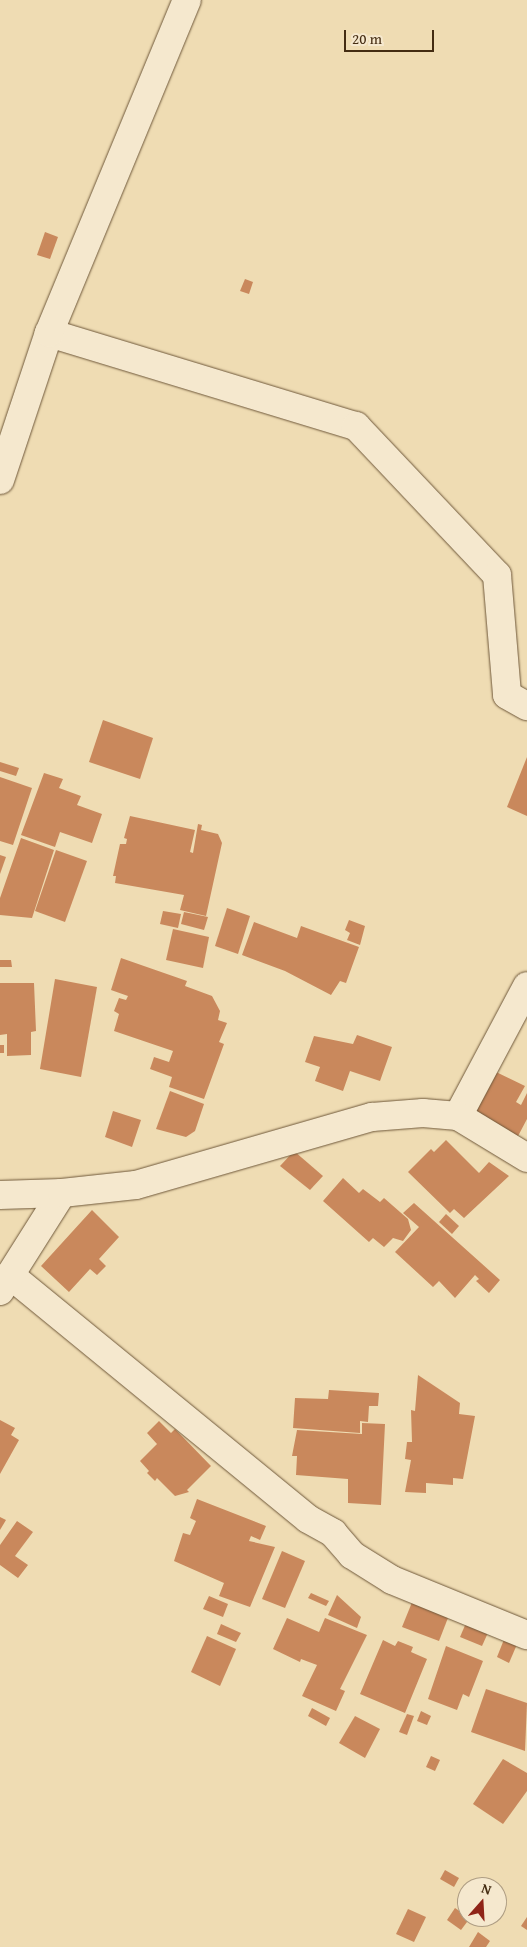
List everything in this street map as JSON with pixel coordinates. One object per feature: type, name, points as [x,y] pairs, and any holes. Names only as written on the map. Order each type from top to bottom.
[{"type":"street","points":[[0,480],[49,333],[187,0]]},
{"type":"street","points":[[49,333],[356,426],[497,575],[507,695],[527,706]]},
{"type":"street","points":[[458,1116],[527,986]]},
{"type":"street","points":[[0,1195],[62,1193],[136,1184],[372,1117],[424,1113],[458,1116],[527,1158]]},
{"type":"street","points":[[62,1193],[5,1284],[308,1519],[333,1533],[352,1555],[392,1580],[527,1635]]},
{"type":"building","points":[[45,232],[58,237],[50,259],[37,255]]},
{"type":"building","points":[[245,279],[253,282],[249,294],[240,291]]},
{"type":"building","points":[[103,720],[153,738],[140,779],[89,762]]},
{"type":"building","points":[[527,757],[527,816],[507,807]]},
{"type":"building","points":[[0,762],[19,768],[16,776],[0,771]]},
{"type":"building","points":[[44,773],[63,779],[59,788],[81,796],[77,805],[102,814],[92,843],[60,832],[55,847],[21,835]]},
{"type":"building","points":[[0,777],[32,788],[13,845],[0,841]]},
{"type":"building","points":[[130,816],[195,830],[190,852],[193,853],[198,824],[202,825],[201,830],[218,834],[222,843],[206,916],[180,910],[184,895],[115,883],[116,876],[113,876],[120,844],[126,844],[127,839],[124,838]]},
{"type":"building","points":[[21,838],[54,850],[32,918],[0,915],[0,898]]},
{"type":"building","points":[[56,850],[87,861],[65,922],[35,911]]},
{"type":"building","points":[[0,855],[6,857],[0,874]]},
{"type":"building","points":[[227,908],[250,916],[238,954],[215,946]]},
{"type":"building","points":[[163,911],[181,914],[178,928],[160,924]]},
{"type":"building","points":[[184,912],[208,917],[204,930],[181,924]]},
{"type":"building","points":[[349,920],[365,926],[360,945],[347,940],[350,933],[345,930]]},
{"type":"building","points":[[254,922],[297,938],[301,926],[359,947],[346,983],[340,981],[331,995],[285,971],[242,955]]},
{"type":"building","points":[[173,929],[209,937],[203,968],[166,960]]},
{"type":"building","points":[[121,958],[187,981],[185,986],[212,996],[220,1011],[218,1020],[227,1023],[219,1042],[224,1044],[204,1099],[169,1087],[172,1077],[150,1069],[154,1057],[169,1062],[173,1051],[114,1031],[119,1014],[114,1011],[119,998],[126,1000],[128,996],[111,990]]},
{"type":"building","points":[[0,960],[11,960],[12,967],[0,967]]},
{"type":"building","points":[[55,979],[97,987],[81,1077],[40,1069]]},
{"type":"building","points":[[0,983],[34,983],[36,1031],[31,1032],[31,1055],[7,1056],[7,1034],[0,1035]]},
{"type":"building","points":[[357,1035],[392,1047],[380,1081],[350,1071],[343,1091],[315,1081],[320,1067],[305,1062],[314,1036],[353,1044]]},
{"type":"building","points":[[0,1045],[4,1045],[4,1053],[0,1053]]},
{"type":"building","points":[[494,1071],[525,1086],[516,1102],[521,1105],[527,1093],[527,1119],[517,1138],[471,1115]]},
{"type":"building","points":[[170,1091],[204,1104],[195,1131],[186,1137],[156,1129]]},
{"type":"building","points":[[113,1111],[141,1120],[132,1147],[105,1137]]},
{"type":"building","points":[[446,1140],[479,1173],[489,1162],[509,1176],[464,1218],[454,1209],[450,1213],[408,1172],[431,1149],[434,1152]]},
{"type":"building","points":[[294,1151],[323,1176],[310,1190],[280,1166]]},
{"type":"building","points":[[343,1178],[359,1193],[363,1189],[380,1202],[384,1198],[408,1219],[411,1230],[403,1241],[393,1238],[384,1247],[373,1238],[369,1242],[323,1201]]},
{"type":"building","points":[[414,1203],[500,1280],[489,1293],[476,1281],[479,1279],[475,1275],[455,1298],[439,1281],[433,1287],[395,1252],[419,1227],[403,1213]]},
{"type":"building","points":[[92,1210],[119,1237],[99,1259],[106,1266],[97,1275],[90,1269],[69,1292],[41,1266]]},
{"type":"building","points":[[446,1214],[459,1226],[452,1234],[439,1222]]},
{"type":"building","points":[[418,1375],[460,1403],[459,1414],[475,1416],[463,1479],[453,1478],[453,1485],[426,1483],[426,1493],[405,1492],[411,1460],[405,1459],[407,1442],[412,1442],[411,1410],[415,1411]]},
{"type":"building","points":[[329,1390],[379,1393],[378,1406],[369,1406],[368,1422],[360,1421],[360,1433],[293,1428],[295,1398],[328,1399]]},
{"type":"building","points":[[0,1420],[15,1428],[11,1435],[19,1440],[0,1474]]},
{"type":"building","points":[[159,1421],[171,1433],[175,1429],[211,1466],[187,1490],[189,1492],[175,1496],[157,1478],[155,1481],[147,1473],[149,1471],[140,1461],[157,1444],[147,1433]]},
{"type":"building","points":[[362,1423],[385,1424],[381,1505],[348,1503],[348,1479],[296,1475],[297,1456],[292,1456],[297,1430],[362,1434]]},
{"type":"building","points":[[197,1499],[266,1526],[260,1540],[251,1536],[249,1541],[275,1547],[250,1607],[219,1596],[224,1583],[174,1561],[183,1533],[190,1535],[196,1521],[190,1518]]},
{"type":"building","points":[[0,1517],[6,1520],[0,1530]]},
{"type":"building","points":[[17,1521],[33,1532],[15,1556],[28,1565],[18,1578],[0,1565],[0,1545]]},
{"type":"building","points":[[282,1551],[305,1561],[285,1608],[262,1599]]},
{"type":"building","points":[[417,1590],[453,1605],[439,1641],[402,1627]]},
{"type":"building","points":[[311,1593],[329,1601],[326,1606],[308,1598]]},
{"type":"building","points":[[337,1595],[361,1617],[357,1628],[328,1615]]},
{"type":"building","points":[[209,1596],[228,1604],[223,1617],[203,1609]]},
{"type":"building","points":[[469,1616],[491,1626],[482,1646],[460,1637]]},
{"type":"building","points":[[287,1618],[319,1632],[325,1618],[367,1635],[340,1689],[345,1691],[336,1711],[302,1696],[317,1665],[301,1659],[300,1662],[273,1649]]},
{"type":"building","points":[[221,1624],[241,1633],[236,1642],[217,1634]]},
{"type":"building","points":[[207,1636],[236,1649],[220,1686],[191,1672]]},
{"type":"building","points":[[505,1637],[518,1642],[509,1663],[497,1657]]},
{"type":"building","points":[[383,1640],[395,1646],[398,1641],[413,1647],[411,1652],[427,1659],[405,1713],[360,1694]]},
{"type":"building","points":[[446,1646],[483,1661],[469,1697],[463,1694],[457,1710],[428,1699]]},
{"type":"building","points":[[486,1689],[527,1703],[525,1751],[471,1732]]},
{"type":"building","points":[[312,1708],[330,1718],[326,1726],[308,1716]]},
{"type":"building","points":[[421,1711],[431,1716],[427,1725],[417,1721]]},
{"type":"building","points":[[407,1714],[414,1716],[407,1735],[399,1732]]},
{"type":"building","points":[[355,1716],[380,1729],[365,1758],[339,1743]]},
{"type":"building","points":[[431,1756],[440,1760],[435,1771],[426,1767]]},
{"type":"building","points":[[503,1759],[527,1773],[527,1791],[503,1824],[473,1804]]},
{"type":"building","points":[[445,1870],[457,1877],[454,1887],[440,1879]]},
{"type":"building","points":[[455,1908],[457,1909],[457,1927],[463,1927],[461,1930],[447,1920]]},
{"type":"building","points":[[408,1909],[426,1917],[414,1942],[396,1934]]},
{"type":"building","points":[[527,1917],[527,1930],[521,1926]]},
{"type":"building","points":[[478,1932],[490,1941],[486,1947],[469,1947]]}]
